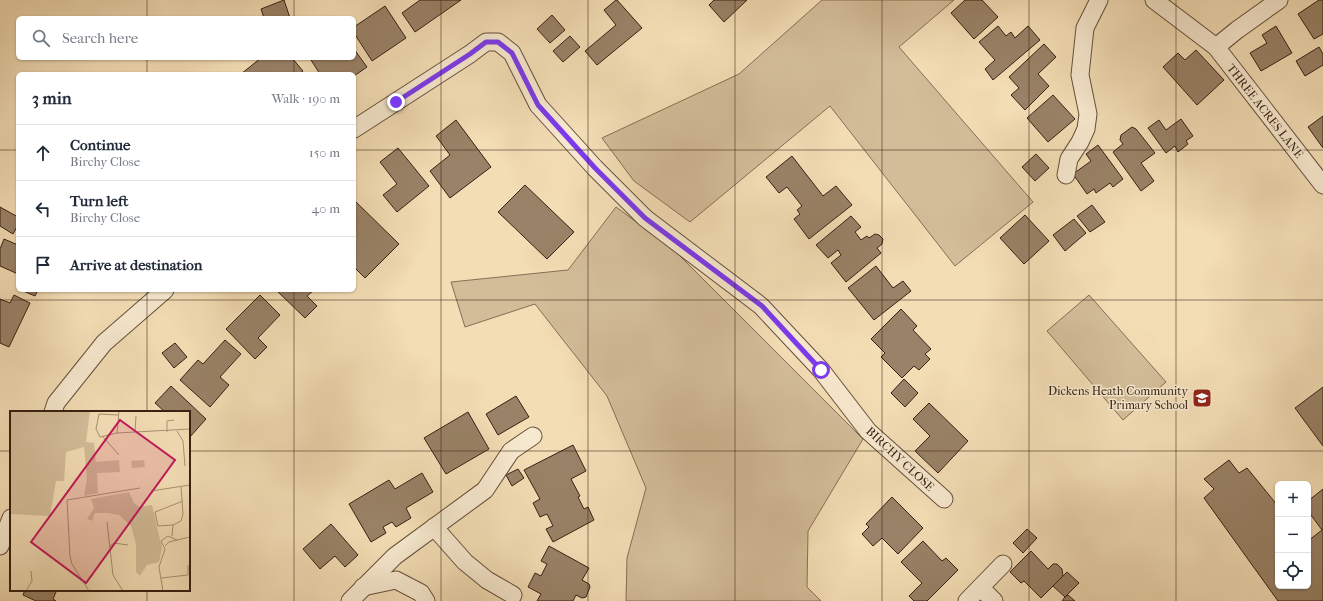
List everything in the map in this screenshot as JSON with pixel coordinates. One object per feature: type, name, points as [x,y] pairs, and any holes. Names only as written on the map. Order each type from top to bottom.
[{"type":"street","points":[[1066,175],[1069,159],[1086,129],[1088,114],[1081,82],[1080,67],[1085,28],[1099,0]]},
{"type":"street","name":"THREE ACRES LANE","points":[[1154,0],[1216,47],[1320,176]]},
{"type":"street","points":[[1216,47],[1279,0]]},
{"type":"street","name":"BIRCHY CLOSE","points":[[356,128],[470,54],[486,42],[498,42],[512,53],[538,105],[595,168],[645,218],[762,306],[821,370],[868,431],[944,499]]},
{"type":"street","points":[[53,411],[56,403],[104,343],[163,292]]},
{"type":"street","points":[[350,601],[395,556],[485,490],[511,451],[533,436]]},
{"type":"street","points":[[0,546],[10,521]]},
{"type":"street","points":[[434,527],[465,562],[487,580],[513,595]]},
{"type":"street","points":[[967,601],[1003,564]]},
{"type":"street","points":[[363,587],[396,580],[421,593],[426,601]]},
{"type":"street","points":[[981,588],[994,601]]},
{"type":"shaded area","points":[[822,0],[954,0],[899,47],[1033,202],[955,266],[830,106],[690,222],[634,181],[602,138],[739,74]]},
{"type":"shaded area","points":[[616,207],[673,249],[863,439],[808,531],[807,587],[821,601],[626,601],[627,558],[646,488],[607,396],[535,304],[465,327],[451,282],[568,270]]},
{"type":"shaded area","points":[[1089,295],[1166,382],[1123,420],[1047,331]]},
{"type":"building","points":[[284,0],[289,16],[263,16],[261,9]]},
{"type":"building","points":[[420,0],[461,0],[415,32],[402,13]]},
{"type":"building","points":[[616,0],[642,28],[597,65],[585,51],[616,25],[604,10]]},
{"type":"building","points":[[714,0],[747,0],[724,22],[709,5]]},
{"type":"building","points":[[965,0],[982,0],[998,17],[974,39],[951,13]]},
{"type":"building","points":[[1319,0],[1323,0],[1323,34],[1314,39],[1298,14]]},
{"type":"building","points":[[385,6],[406,38],[372,61],[356,36],[356,26]]},
{"type":"building","points":[[552,15],[565,30],[550,43],[537,29]]},
{"type":"building","points":[[998,26],[1006,36],[1011,32],[1015,38],[1028,26],[1040,40],[993,80],[985,69],[995,60],[979,42]]},
{"type":"building","points":[[1276,26],[1292,53],[1261,71],[1250,53],[1267,43],[1262,35]]},
{"type":"building","points":[[570,36],[580,47],[563,62],[553,51]]},
{"type":"building","points":[[1044,44],[1056,57],[1038,74],[1049,86],[1025,110],[1011,95],[1019,88],[1009,77]]},
{"type":"building","points":[[1319,47],[1323,54],[1323,65],[1305,76],[1296,61]]},
{"type":"building","points":[[1196,50],[1224,80],[1197,105],[1163,67],[1178,53],[1185,60]]},
{"type":"building","points":[[356,52],[367,67],[356,75],[356,72],[319,72],[311,60],[356,60]]},
{"type":"building","points":[[258,60],[294,60],[303,71],[302,72],[244,72]]},
{"type":"building","points":[[1053,95],[1075,119],[1048,142],[1027,118]]},
{"type":"building","points":[[1323,116],[1323,148],[1308,127]]},
{"type":"building","points":[[1181,119],[1193,136],[1186,141],[1188,144],[1178,152],[1175,146],[1166,153],[1148,128],[1159,120],[1166,130]]},
{"type":"building","points":[[456,120],[491,167],[450,198],[430,171],[450,155],[436,136]]},
{"type":"building","points":[[1132,127],[1136,129],[1155,153],[1141,163],[1154,181],[1141,191],[1113,152],[1123,144],[1120,140],[1121,135]]},
{"type":"building","points":[[1098,145],[1123,179],[1113,187],[1110,183],[1096,193],[1094,189],[1087,194],[1073,174],[1091,161],[1086,154]]},
{"type":"building","points":[[398,148],[429,186],[397,212],[383,195],[397,184],[380,162]]},
{"type":"building","points":[[1036,154],[1049,168],[1035,181],[1022,167]]},
{"type":"building","points":[[792,156],[823,196],[836,186],[852,205],[809,239],[794,219],[800,214],[797,210],[802,206],[787,187],[779,193],[766,177]]},
{"type":"building","points":[[525,185],[574,232],[547,259],[498,212]]},
{"type":"building","points":[[356,202],[399,244],[365,278],[356,269]]},
{"type":"building","points":[[1092,205],[1105,222],[1090,232],[1077,216]]},
{"type":"building","points":[[0,207],[16,216],[16,229],[13,234],[0,226]]},
{"type":"building","points":[[1025,215],[1049,241],[1024,264],[1000,238]]},
{"type":"building","points":[[851,216],[861,227],[855,232],[861,240],[867,236],[869,238],[875,234],[879,235],[883,239],[882,244],[877,248],[881,253],[846,282],[831,263],[841,255],[838,250],[828,258],[816,245]]},
{"type":"building","points":[[1074,219],[1086,233],[1065,251],[1053,235]]},
{"type":"building","points":[[4,239],[16,244],[16,273],[0,266],[0,249]]},
{"type":"building","points":[[876,266],[893,288],[903,281],[911,291],[874,320],[848,288]]},
{"type":"building","points":[[26,292],[37,292],[35,296]]},
{"type":"building","points":[[278,292],[312,292],[307,296],[317,306],[305,318]]},
{"type":"building","points":[[14,295],[30,303],[9,347],[0,343],[0,299],[10,303]]},
{"type":"building","points":[[260,295],[280,315],[258,338],[267,347],[255,359],[226,329]]},
{"type":"building","points":[[901,309],[917,326],[913,330],[931,349],[925,354],[930,359],[919,370],[914,366],[902,378],[881,357],[885,353],[871,339]]},
{"type":"building","points":[[225,340],[241,354],[220,377],[229,385],[210,407],[180,380],[198,360],[203,364]]},
{"type":"building","points":[[175,343],[187,357],[174,368],[162,353]]},
{"type":"building","points":[[904,379],[918,393],[905,407],[891,393]]},
{"type":"building","points":[[171,386],[206,419],[190,437],[190,411],[164,411],[155,403]]},
{"type":"building","points":[[1323,387],[1323,446],[1295,408]]},
{"type":"building","points":[[516,396],[529,417],[498,435],[486,414]]},
{"type":"building","points":[[929,403],[968,441],[938,473],[915,451],[930,436],[913,419]]},
{"type":"building","points":[[468,412],[489,449],[446,474],[424,438]]},
{"type":"building","points":[[573,445],[586,471],[571,479],[580,496],[578,497],[584,509],[588,507],[594,520],[553,542],[546,529],[553,526],[547,514],[540,517],[533,503],[540,499],[524,470]]},
{"type":"building","points":[[1229,460],[1239,473],[1247,468],[1275,502],[1275,589],[1311,589],[1311,539],[1322,530],[1311,515],[1311,499],[1323,489],[1323,601],[1278,601],[1204,498],[1214,489],[1204,479]]},
{"type":"building","points":[[518,469],[524,478],[512,486],[506,475]]},
{"type":"building","points":[[422,473],[433,492],[406,508],[411,518],[396,527],[392,522],[383,527],[386,533],[371,542],[349,504],[389,480],[395,489]]},
{"type":"building","points":[[892,497],[923,528],[898,554],[882,538],[873,546],[862,534],[869,527],[866,524]]},
{"type":"building","points":[[331,524],[358,555],[345,567],[335,556],[320,569],[303,549]]},
{"type":"building","points":[[1027,529],[1037,538],[1023,553],[1013,543]]},
{"type":"building","points":[[923,541],[942,561],[946,558],[958,570],[927,601],[914,601],[909,596],[922,583],[901,562]]},
{"type":"building","points":[[549,546],[589,568],[582,580],[589,584],[590,587],[586,597],[582,598],[576,595],[573,601],[537,601],[541,594],[528,587],[535,573],[541,576],[547,564],[541,561]]},
{"type":"building","points":[[1031,551],[1048,569],[1053,564],[1057,564],[1062,569],[1063,576],[1041,598],[1024,581],[1021,583],[1010,572]]},
{"type":"building","points":[[1067,572],[1079,583],[1065,597],[1053,586]]},
{"type":"building","points":[[25,591],[54,591],[56,592],[53,599],[56,601],[36,601],[23,595]]},
{"type":"building","points":[[1068,595],[1075,601],[1062,601]]},
{"type":"place","name":"Dickens Heath Community Primary School","points":[[1202,398]]},
{"type":"route","points":[[396,102],[486,42],[498,42],[512,53],[538,105],[595,168],[645,218],[762,306],[821,370]]}]
